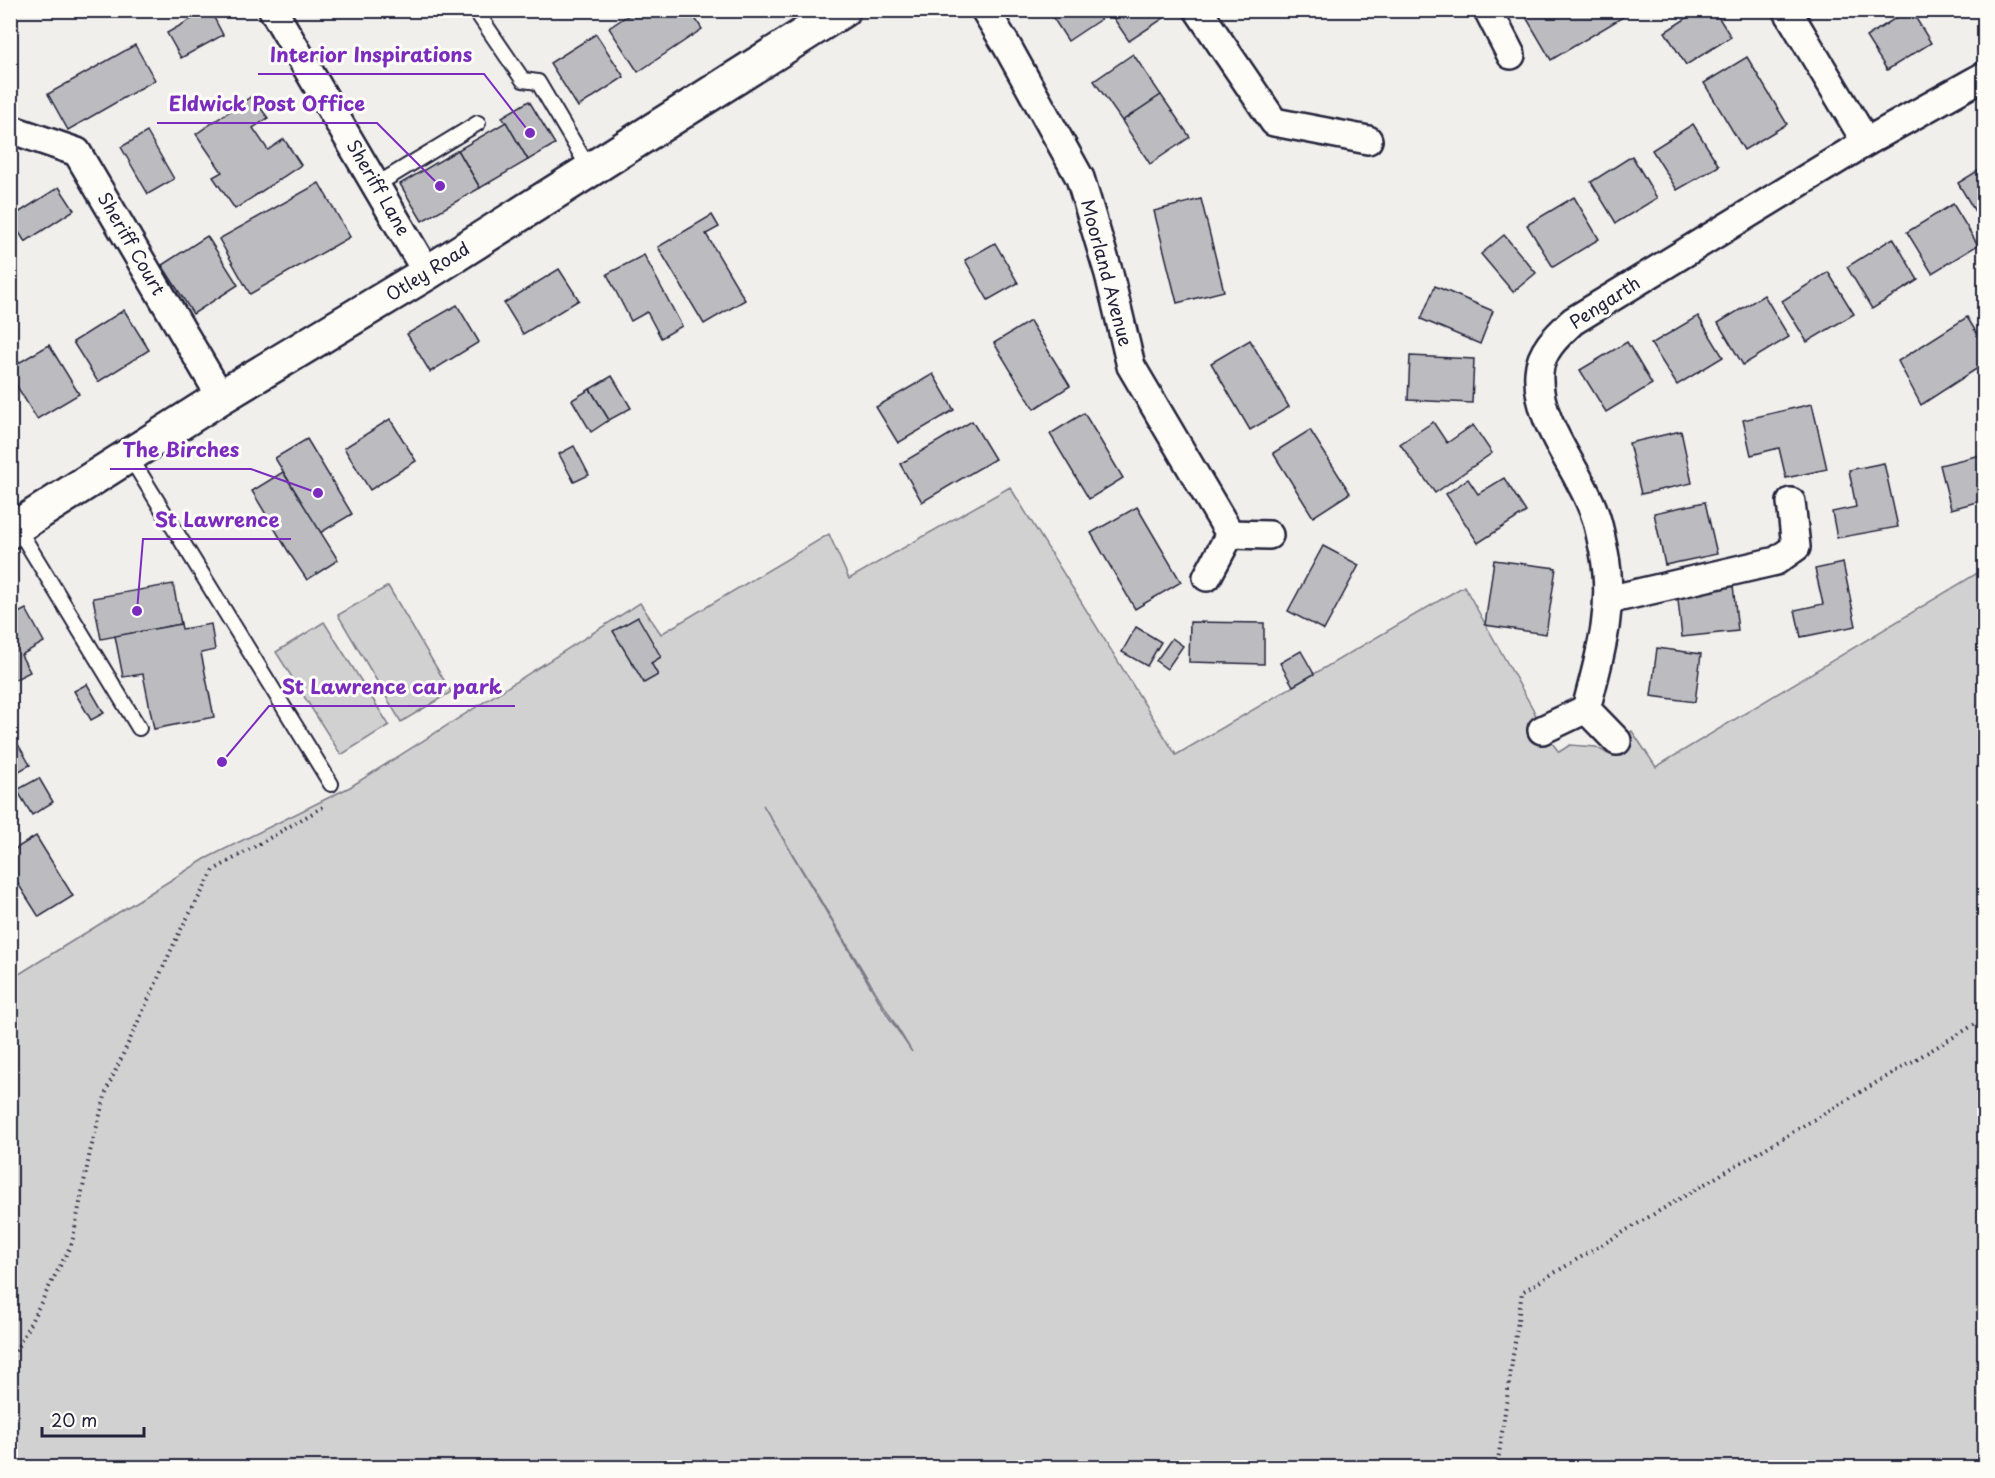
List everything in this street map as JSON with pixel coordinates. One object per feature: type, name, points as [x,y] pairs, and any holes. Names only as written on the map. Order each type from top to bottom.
[{"type":"street","name":"Sheriff Lane","points":[[273,10],[428,273]]},
{"type":"street","name":"Otley Road","points":[[14,529],[221,397],[428,273],[843,10]]},
{"type":"street","name":"Moorland Avenue","points":[[985,10],[1080,178],[1109,274],[1131,366],[1230,534]]},
{"type":"street","points":[[1198,10],[1274,122],[1368,140]]},
{"type":"street","points":[[1488,10],[1511,54]]},
{"type":"street","points":[[1787,10],[1866,142]]},
{"type":"street","name":"Pengarth","points":[[1586,709],[1605,637],[1608,600],[1604,554],[1594,512],[1542,406],[1539,372],[1550,343],[1573,321],[1866,142],[1984,76]]},
{"type":"street","name":"Sheriff Court","points":[[10,129],[77,152],[221,397]]},
{"type":"street","points":[[1608,600],[1776,561],[1796,547],[1791,502]]},
{"type":"street","points":[[1207,577],[1230,534],[1269,535]]},
{"type":"street","points":[[1542,730],[1586,709],[1617,741]]},
{"type":"lane","points":[[478,14],[523,80],[538,82],[590,170]]},
{"type":"lane","points":[[376,185],[478,123]]},
{"type":"lane","points":[[130,457],[331,784]]},
{"type":"lane","points":[[14,529],[139,728]]},
{"type":"path","points":[[10,1362],[72,1243],[90,1152],[107,1089],[186,921],[214,870],[338,799],[331,784]]},
{"type":"path","points":[[1497,1467],[1522,1292],[1984,1019]]},
{"type":"shaded area","points":[[1010,487],[1176,755],[1464,586],[1533,709],[1542,730],[1559,752],[1570,745],[1596,747],[1608,754],[1617,741],[1632,731],[1656,767],[1984,569],[1984,1467],[11,1468],[11,979],[205,859],[350,787],[640,603],[661,634],[829,534],[849,579]],"holes":[[[763,805],[912,1052],[888,1016]]]},
{"type":"shaded area","points":[[388,586],[451,692],[401,722],[338,615]]},
{"type":"shaded area","points":[[324,622],[389,725],[341,755],[276,652]]},
{"type":"building","points":[[210,10],[223,35],[181,58],[167,33]]},
{"type":"building","points":[[636,10],[690,10],[702,29],[638,72],[609,28]]},
{"type":"building","points":[[1048,10],[1164,10],[1167,16],[1129,41],[1110,13],[1068,41]]},
{"type":"building","points":[[1526,10],[1619,10],[1623,17],[1551,60],[1523,12]]},
{"type":"building","points":[[1699,10],[1714,10],[1731,37],[1686,65],[1665,32]]},
{"type":"building","points":[[1911,10],[1931,43],[1887,70],[1866,37]]},
{"type":"building","points":[[596,34],[624,77],[578,107],[550,63]]},
{"type":"building","points":[[135,45],[155,80],[68,130],[48,94]]},
{"type":"building","points":[[1133,54],[1161,95],[1122,121],[1094,81]]},
{"type":"building","points":[[1747,57],[1787,124],[1744,150],[1704,83]]},
{"type":"building","points":[[1161,95],[1190,137],[1150,164],[1122,121]]},
{"type":"building","points":[[252,96],[268,118],[253,128],[268,150],[284,139],[301,165],[235,209],[213,177],[222,172],[196,134]]},
{"type":"building","points":[[529,101],[555,144],[528,160],[502,117]]},
{"type":"building","points":[[506,122],[528,160],[480,188],[458,150]]},
{"type":"building","points":[[1693,124],[1719,166],[1677,190],[1652,150]]},
{"type":"building","points":[[147,132],[174,179],[148,194],[121,147]]},
{"type":"building","points":[[458,150],[480,188],[422,221],[400,184]]},
{"type":"building","points":[[1632,156],[1657,198],[1616,223],[1591,182]]},
{"type":"building","points":[[1984,167],[1984,224],[1983,225],[1958,183]]},
{"type":"building","points":[[319,183],[350,237],[250,294],[219,239]]},
{"type":"building","points":[[59,187],[74,210],[25,242],[10,218]]},
{"type":"building","points":[[1574,197],[1599,239],[1553,267],[1527,225]]},
{"type":"building","points":[[1201,199],[1224,291],[1177,303],[1154,211]]},
{"type":"building","points":[[1953,204],[1978,245],[1932,273],[1907,232]]},
{"type":"building","points":[[712,215],[719,227],[706,234],[745,300],[704,324],[658,247]]},
{"type":"building","points":[[1504,235],[1536,273],[1513,292],[1481,254]]},
{"type":"building","points":[[207,236],[238,285],[193,314],[162,265]]},
{"type":"building","points":[[1893,238],[1918,280],[1872,309],[1847,267]]},
{"type":"building","points":[[995,243],[1018,283],[988,300],[965,260]]},
{"type":"building","points":[[644,255],[682,326],[661,338],[647,312],[631,321],[607,274]]},
{"type":"building","points":[[559,269],[579,300],[523,334],[504,303]]},
{"type":"building","points":[[1828,272],[1854,314],[1807,342],[1782,301]]},
{"type":"building","points":[[1435,286],[1493,311],[1480,344],[1421,319]]},
{"type":"building","points":[[1764,295],[1789,337],[1743,365],[1718,323]]},
{"type":"building","points":[[457,305],[479,342],[430,372],[407,334]]},
{"type":"building","points":[[124,310],[149,350],[98,382],[73,342]]},
{"type":"building","points":[[1698,316],[1723,357],[1677,385],[1651,344]]},
{"type":"building","points":[[1967,317],[1984,345],[1984,364],[1921,405],[1898,361]]},
{"type":"building","points":[[1030,321],[1070,386],[1034,409],[994,343]]},
{"type":"building","points":[[1250,340],[1289,407],[1250,430],[1211,363]]},
{"type":"building","points":[[1627,342],[1652,384],[1606,412],[1580,370]]},
{"type":"building","points":[[49,345],[79,394],[37,419],[10,375],[10,368]]},
{"type":"building","points":[[1410,356],[1474,359],[1472,403],[1408,400]]},
{"type":"building","points":[[933,374],[954,410],[898,443],[876,407]]},
{"type":"building","points":[[612,376],[631,408],[609,420],[590,389]]},
{"type":"building","points":[[590,389],[609,420],[591,432],[572,400]]},
{"type":"building","points":[[1812,404],[1827,469],[1786,478],[1779,448],[1751,455],[1743,420]]},
{"type":"building","points":[[1084,413],[1123,478],[1089,499],[1050,434]]},
{"type":"building","points":[[390,419],[416,461],[370,490],[344,448]]},
{"type":"building","points":[[972,421],[995,459],[922,502],[900,464]]},
{"type":"building","points":[[1433,422],[1447,443],[1473,425],[1492,453],[1435,493],[1400,444]]},
{"type":"building","points":[[1310,430],[1350,493],[1313,517],[1273,453]]},
{"type":"building","points":[[1681,431],[1692,483],[1641,494],[1629,443]]},
{"type":"building","points":[[307,439],[352,514],[320,533],[275,458]]},
{"type":"building","points":[[574,446],[589,475],[574,482],[559,454]]},
{"type":"building","points":[[1984,454],[1984,500],[1951,509],[1940,465]]},
{"type":"building","points":[[1884,463],[1898,527],[1837,538],[1832,512],[1856,507],[1849,470]]},
{"type":"building","points":[[283,472],[338,560],[307,580],[252,491]]},
{"type":"building","points":[[1504,478],[1526,512],[1478,543],[1446,494],[1468,479],[1478,494]]},
{"type":"building","points":[[1705,502],[1717,554],[1665,565],[1654,513]]},
{"type":"building","points":[[1137,507],[1181,582],[1135,609],[1091,533]]},
{"type":"building","points":[[1323,546],[1359,565],[1324,630],[1288,611]]},
{"type":"building","points":[[1494,560],[1556,568],[1546,634],[1485,625]]},
{"type":"building","points":[[1843,563],[1856,626],[1801,637],[1795,610],[1823,604],[1815,569]]},
{"type":"building","points":[[173,584],[181,624],[101,639],[93,598]]},
{"type":"building","points":[[1733,585],[1738,631],[1682,637],[1677,591]]},
{"type":"building","points":[[26,609],[44,642],[21,655],[30,672],[10,682],[10,617]]},
{"type":"building","points":[[638,617],[661,657],[651,663],[658,675],[644,683],[613,631]]},
{"type":"building","points":[[1190,622],[1264,623],[1264,664],[1189,662]]},
{"type":"building","points":[[181,624],[182,629],[211,624],[215,650],[201,653],[214,717],[154,729],[143,674],[123,677],[115,636]]},
{"type":"building","points":[[1136,627],[1161,642],[1147,666],[1122,652]]},
{"type":"building","points":[[1172,638],[1183,646],[1167,669],[1156,661]]},
{"type":"building","points":[[1657,648],[1701,654],[1695,702],[1651,696]]},
{"type":"building","points":[[1301,651],[1314,674],[1293,686],[1280,663]]},
{"type":"building","points":[[87,684],[104,713],[91,720],[74,691]]},
{"type":"building","points":[[15,739],[30,765],[10,776],[10,742]]},
{"type":"building","points":[[39,778],[53,802],[32,815],[17,790]]},
{"type":"building","points":[[36,836],[73,896],[39,917],[10,871],[10,852]]},
{"type":"place","name":"Interior Inspirations","points":[[530,133]]},
{"type":"place","name":"Eldwick Post Office","points":[[440,186]]},
{"type":"place","name":"The Birches","points":[[318,493]]},
{"type":"place","name":"St Lawrence","points":[[137,611]]},
{"type":"place","name":"St Lawrence car park","points":[[222,762]]}]
